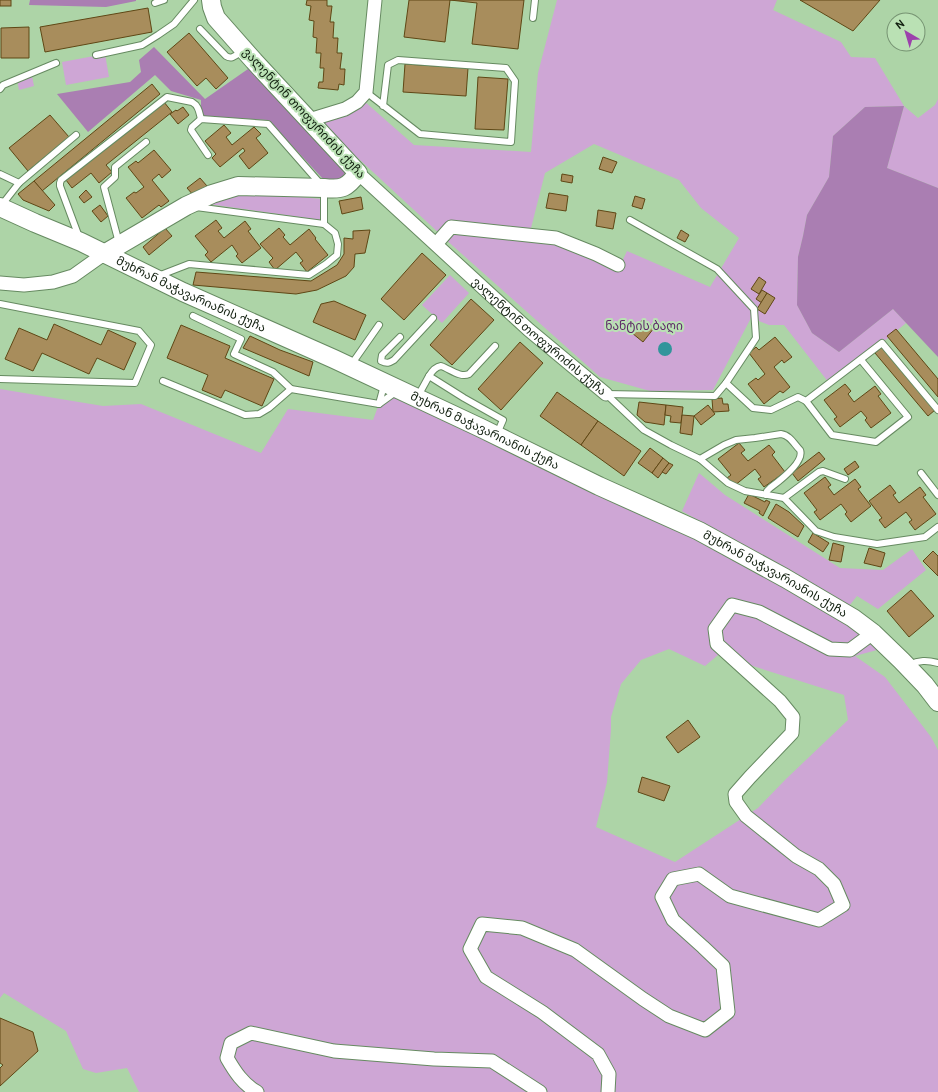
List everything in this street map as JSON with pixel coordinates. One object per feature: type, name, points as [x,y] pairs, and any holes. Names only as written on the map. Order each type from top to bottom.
[{"type":"main road","name":"ვალენტინ თოფურიძის ქუჩა","points":[[211,0],[216,18],[358,173]]},
{"type":"main road","points":[[104,254],[186,206],[212,194],[238,186],[336,189],[350,184],[358,173]]},
{"type":"main road","name":"მუხრან მაჭავარიანის ქუჩა","points":[[0,207],[81,242],[152,278],[350,367],[376,371],[399,390],[600,486],[706,534],[853,618],[873,633],[907,666],[938,702]]},
{"type":"street","points":[[309,120],[345,110],[357,102],[366,92],[375,0]]},
{"type":"street","name":"ვალენტინ თოფურიძის ქუჩა","points":[[358,173],[529,330],[606,394]]},
{"type":"street","points":[[436,244],[451,227],[556,238],[596,254],[618,265]]},
{"type":"street","points":[[0,283],[24,285],[53,282],[73,276],[104,254]]},
{"type":"street","points":[[608,1092],[610,1074],[598,1054],[542,1012],[486,977],[470,949],[482,924],[522,928],[576,950],[669,1016],[705,1030],[728,1012],[723,966],[673,920],[662,897],[674,879],[699,874],[730,896],[819,920],[843,905],[834,884],[819,869],[796,856],[746,816],[736,802],[735,794],[792,733],[793,717],[780,701],[717,644],[715,629],[732,604],[759,612],[830,649],[850,650],[873,633]]},
{"type":"street","points":[[257,1092],[251,1089],[238,1076],[227,1058],[231,1044],[252,1033],[334,1051],[434,1059],[492,1061],[540,1092]]},
{"type":"lane","points":[[155,3],[164,0]]},
{"type":"lane","points":[[96,55],[142,45],[174,24],[194,0]]},
{"type":"lane","points":[[533,18],[535,0]]},
{"type":"lane","points":[[200,29],[228,58],[234,57],[244,49]]},
{"type":"lane","points":[[366,92],[383,106],[420,134],[511,142],[515,81],[506,68],[398,60],[388,65],[383,106]]},
{"type":"lane","points":[[1,86],[56,63]]},
{"type":"lane","points":[[81,242],[60,186],[61,180],[167,97],[192,102],[198,107],[200,119]]},
{"type":"lane","points":[[208,155],[191,130],[200,119],[268,124],[324,188],[324,224]]},
{"type":"lane","points":[[0,207],[19,183],[76,135]]},
{"type":"lane","points":[[120,245],[104,187],[115,177],[115,167],[146,142]]},
{"type":"lane","points":[[0,174],[19,183]]},
{"type":"lane","points":[[152,278],[189,264],[309,275],[337,255],[338,244],[335,233],[324,224],[186,206]]},
{"type":"lane","points":[[606,394],[715,396],[726,384],[756,338],[754,309],[717,268],[630,220]]},
{"type":"lane","points":[[0,304],[139,331],[151,345],[135,383],[0,379]]},
{"type":"lane","points":[[194,316],[241,339],[234,354],[273,372],[291,389],[379,404],[399,390]]},
{"type":"lane","points":[[376,371],[386,363],[390,363],[394,360],[433,318]]},
{"type":"lane","points":[[350,367],[379,325]]},
{"type":"lane","points":[[379,404],[383,385],[376,371],[382,355],[400,337]]},
{"type":"lane","points":[[806,401],[882,343],[938,410]]},
{"type":"lane","points":[[417,398],[434,369],[441,366],[465,376],[470,374],[495,346]]},
{"type":"lane","points":[[726,384],[753,408],[771,410],[798,397],[806,401],[832,435],[876,442],[908,417],[861,360]]},
{"type":"lane","points":[[429,376],[503,420],[496,436]]},
{"type":"lane","points":[[163,381],[245,415],[259,414],[269,408],[291,389]]},
{"type":"lane","name":"ვალენტინ თოფურიძის ქუჩა","points":[[606,394],[644,430],[700,459],[728,483],[745,491],[784,498]]},
{"type":"lane","points":[[700,459],[736,440],[785,434],[800,450],[800,457],[790,472],[770,488],[766,495]]},
{"type":"lane","points":[[844,479],[823,471],[819,472],[784,498],[816,531],[834,537],[877,544],[925,537],[937,531]]},
{"type":"lane","points":[[920,473],[938,496]]},
{"type":"lane","points":[[907,666],[914,662],[923,660],[938,663]]},
{"type":"green space","name":"ნანტის ბაღი","points":[[557,0],[777,0],[773,10],[841,42],[851,57],[875,58],[904,106],[865,107],[833,136],[829,177],[807,215],[798,257],[797,305],[812,333],[839,352],[893,309],[906,323],[829,383],[784,325],[769,325],[751,318],[713,390],[650,391],[600,377],[444,238],[453,229],[553,242],[618,270],[627,251],[710,287],[739,238],[701,208],[679,180],[594,144],[545,173],[530,232],[448,223],[440,234],[320,123],[347,113],[364,101],[414,145],[531,152],[538,73]]},
{"type":"green space","points":[[105,54],[109,77],[66,85],[62,62]]},
{"type":"green space","points":[[32,76],[34,86],[19,90],[17,79]]},
{"type":"green space","points":[[938,99],[938,188],[887,168],[904,106],[918,118],[935,105]]},
{"type":"green space","points":[[237,191],[321,199],[320,220],[208,204]]},
{"type":"green space","points":[[450,275],[469,293],[442,323],[422,305]]},
{"type":"green space","points":[[0,389],[103,406],[141,404],[261,453],[288,409],[373,420],[383,389],[672,518],[888,647],[855,656],[885,677],[931,737],[938,750],[938,1092],[139,1092],[127,1068],[96,1073],[83,1069],[66,1031],[4,993],[0,998]],"holes":[[[669,649],[705,666],[718,655],[844,695],[848,720],[758,808],[675,862],[596,827],[607,782],[611,717],[621,684],[641,660]]]},
{"type":"green space","points":[[699,473],[725,495],[840,568],[883,570],[912,549],[926,570],[878,609],[857,596],[849,606],[682,511]]},
{"type":"shaded area","points":[[30,0],[136,1],[106,7],[29,5]]},
{"type":"shaded area","points":[[154,47],[205,99],[248,69],[284,102],[346,172],[341,179],[324,180],[268,120],[201,116],[201,100],[171,91],[155,75],[88,132],[57,94],[130,82],[141,72],[139,60]]},
{"type":"shaded area","points":[[904,106],[887,168],[938,188],[938,357],[893,309],[839,352],[812,333],[797,305],[798,257],[807,215],[829,177],[833,136],[865,107]]},
{"type":"water","points":[[662,342],[668,342],[672,346],[672,352],[668,356],[662,356],[658,352],[658,346]]},
{"type":"building","points":[[0,0],[11,0],[11,6],[0,6]]},
{"type":"building","points":[[307,0],[327,0],[327,6],[332,6],[330,22],[334,22],[333,38],[338,38],[337,53],[342,53],[340,69],[345,69],[344,85],[339,84],[338,90],[318,88],[319,82],[323,82],[324,68],[320,68],[321,53],[316,53],[317,38],[313,37],[314,21],[309,20],[311,6],[306,5]]},
{"type":"building","points":[[409,0],[450,0],[445,42],[404,37]]},
{"type":"building","points":[[450,0],[524,0],[518,49],[472,44],[477,3]]},
{"type":"building","points":[[800,0],[880,0],[853,31]]},
{"type":"building","points":[[148,8],[152,32],[45,52],[40,27]]},
{"type":"building","points":[[29,27],[29,58],[1,58],[1,28]]},
{"type":"building","points":[[189,33],[228,78],[216,89],[206,78],[197,86],[167,52]]},
{"type":"building","points":[[405,64],[468,68],[466,96],[403,92]]},
{"type":"building","points":[[478,77],[508,79],[504,130],[475,129]]},
{"type":"building","points":[[152,84],[160,94],[42,191],[34,181]]},
{"type":"building","points":[[164,102],[172,112],[106,165],[112,172],[99,183],[91,173],[72,188],[66,180]]},
{"type":"building","points":[[183,107],[189,115],[178,124],[170,114]]},
{"type":"building","points":[[50,115],[69,137],[28,171],[9,148]]},
{"type":"building","points":[[224,125],[231,133],[226,137],[232,145],[254,127],[261,134],[256,138],[268,153],[249,169],[239,156],[245,151],[243,148],[220,167],[212,158],[216,154],[205,141]]},
{"type":"building","points":[[154,150],[171,170],[162,178],[159,174],[152,180],[169,201],[161,207],[159,205],[142,218],[126,198],[144,187],[128,167],[136,161],[138,163]]},
{"type":"building","points":[[603,157],[617,162],[612,173],[599,169]]},
{"type":"building","points":[[562,174],[573,176],[572,183],[561,181]]},
{"type":"building","points":[[200,178],[207,186],[194,196],[187,188]]},
{"type":"building","points":[[34,181],[55,205],[49,211],[23,200],[18,194]]},
{"type":"building","points":[[86,190],[92,197],[84,203],[79,197]]},
{"type":"building","points":[[549,193],[568,196],[566,211],[546,208]]},
{"type":"building","points":[[635,196],[645,199],[642,209],[632,206]]},
{"type":"building","points":[[361,197],[363,209],[342,214],[339,201]]},
{"type":"building","points":[[100,205],[108,216],[101,222],[92,211]]},
{"type":"building","points":[[598,210],[616,213],[613,229],[596,226]]},
{"type":"building","points":[[216,220],[222,228],[218,231],[224,238],[245,221],[251,229],[248,231],[261,248],[242,263],[236,256],[238,254],[232,245],[211,262],[205,255],[208,252],[195,236]]},
{"type":"building","points":[[165,228],[172,236],[149,255],[143,247]]},
{"type":"building","points":[[279,228],[285,235],[283,237],[290,245],[309,229],[328,255],[307,272],[300,263],[303,261],[296,252],[275,270],[269,262],[273,258],[260,244]]},
{"type":"building","points":[[370,230],[365,253],[355,254],[354,267],[346,276],[317,290],[296,294],[193,285],[196,272],[311,281],[337,265],[344,254],[344,238],[353,239],[353,231]]},
{"type":"building","points":[[681,230],[689,235],[685,242],[677,238]]},
{"type":"building","points":[[422,253],[446,275],[404,320],[381,299]]},
{"type":"building","points":[[759,277],[766,282],[759,294],[751,289]]},
{"type":"building","points":[[762,290],[767,293],[762,303],[756,299]]},
{"type":"building","points":[[767,293],[775,298],[765,314],[757,309]]},
{"type":"building","points":[[471,299],[494,320],[452,365],[430,345]]},
{"type":"building","points":[[334,301],[366,315],[355,340],[313,322],[321,304]]},
{"type":"building","points":[[643,319],[654,328],[643,342],[632,333]]},
{"type":"building","points":[[54,324],[101,345],[108,330],[136,343],[124,370],[97,358],[89,374],[42,353],[33,371],[5,359],[19,328],[47,340]]},
{"type":"building","points":[[181,325],[230,346],[225,358],[274,379],[262,406],[225,390],[221,398],[202,390],[208,375],[167,358]]},
{"type":"building","points":[[896,329],[938,379],[938,397],[887,336]]},
{"type":"building","points":[[250,336],[280,350],[313,362],[309,376],[243,348]]},
{"type":"building","points":[[775,337],[792,357],[784,363],[782,360],[774,367],[790,387],[783,393],[780,391],[764,404],[748,384],[756,378],[758,380],[765,374],[749,353],[756,347],[759,350]]},
{"type":"building","points":[[520,342],[543,363],[501,410],[478,389]]},
{"type":"building","points":[[883,346],[935,410],[928,416],[875,353]]},
{"type":"building","points":[[845,384],[851,391],[848,394],[854,402],[875,386],[881,394],[878,396],[891,413],[871,428],[865,420],[867,418],[861,411],[840,427],[834,419],[837,417],[824,400]]},
{"type":"building","points":[[557,392],[598,421],[581,445],[540,416]]},
{"type":"building","points":[[722,398],[723,404],[728,404],[729,411],[713,412],[712,399]]},
{"type":"building","points":[[639,402],[666,405],[664,425],[645,422],[637,415]]},
{"type":"building","points":[[666,405],[683,407],[681,423],[670,422],[671,416],[665,415]]},
{"type":"building","points":[[708,405],[715,414],[701,425],[694,416]]},
{"type":"building","points":[[682,415],[694,416],[692,435],[680,433]]},
{"type":"building","points":[[598,421],[641,451],[624,476],[581,445]]},
{"type":"building","points":[[739,443],[745,450],[741,453],[748,461],[769,445],[775,452],[772,455],[785,472],[764,487],[758,479],[761,477],[755,469],[734,486],[727,478],[731,475],[718,459]]},
{"type":"building","points":[[650,448],[663,458],[652,473],[638,463]]},
{"type":"building","points":[[819,452],[825,459],[798,481],[792,473]]},
{"type":"building","points":[[663,458],[669,463],[658,478],[652,473]]},
{"type":"building","points":[[855,461],[859,467],[848,475],[844,469]]},
{"type":"building","points":[[669,463],[673,465],[666,474],[662,472]]},
{"type":"building","points":[[825,477],[831,485],[828,487],[834,495],[855,479],[861,487],[858,489],[871,506],[851,522],[845,514],[847,512],[841,504],[820,520],[814,512],[817,510],[804,493]]},
{"type":"building","points":[[890,485],[896,493],[893,495],[899,503],[920,487],[926,495],[923,497],[936,514],[915,530],[909,522],[912,520],[906,512],[885,528],[879,520],[882,518],[869,501]]},
{"type":"building","points":[[749,494],[765,502],[766,500],[770,502],[763,516],[759,513],[760,511],[744,503]]},
{"type":"building","points":[[776,504],[789,512],[804,526],[798,537],[768,518]]},
{"type":"building","points":[[813,533],[829,543],[823,552],[808,542]]},
{"type":"building","points":[[833,543],[844,546],[841,562],[829,560]]},
{"type":"building","points":[[869,548],[885,553],[881,567],[864,563]]},
{"type":"building","points":[[933,551],[938,556],[938,576],[923,561]]},
{"type":"building","points":[[911,590],[934,616],[909,637],[887,611]]},
{"type":"building","points":[[688,720],[700,737],[678,753],[666,737]]},
{"type":"building","points":[[642,777],[670,786],[664,801],[638,792]]},
{"type":"building","points":[[0,1018],[33,1032],[38,1051],[0,1086],[0,1068],[3,1065],[0,1063]]}]
